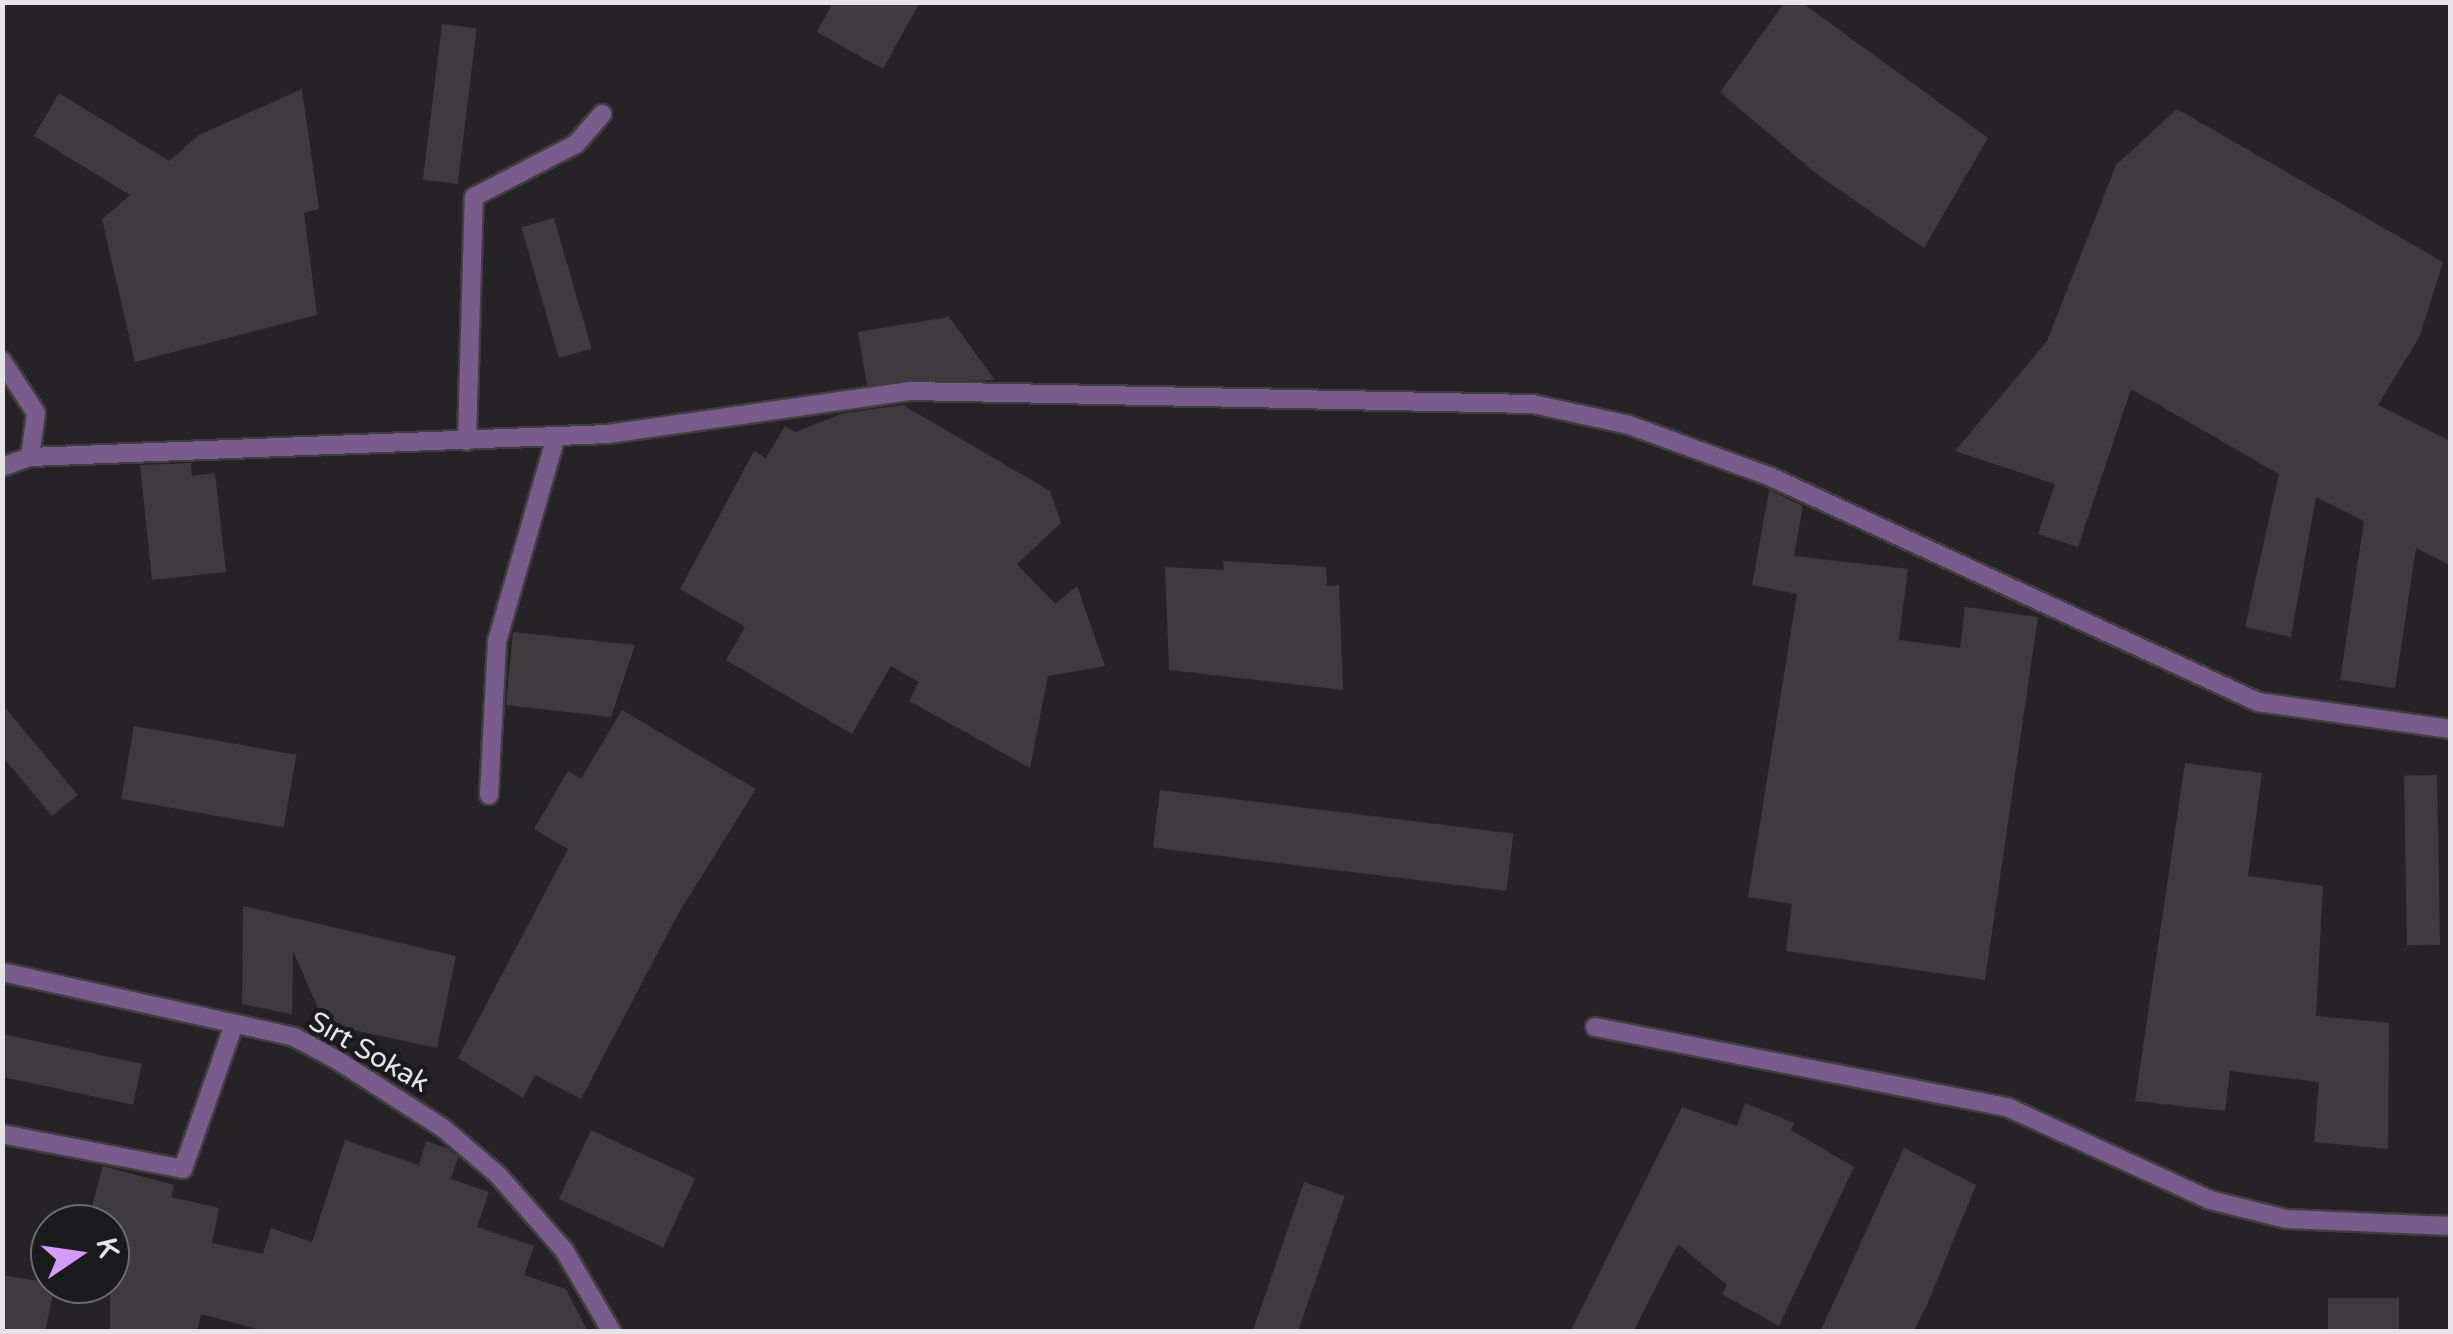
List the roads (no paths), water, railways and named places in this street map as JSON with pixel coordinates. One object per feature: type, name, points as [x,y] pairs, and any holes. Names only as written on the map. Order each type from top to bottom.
[{"type":"street","points":[[466,441],[474,197],[576,144],[602,114]]},
{"type":"street","points":[[2,361],[36,412],[30,457]]},
{"type":"street","points":[[2,467],[30,457],[556,438],[911,392],[1533,404],[1629,424],[1771,478],[2258,702],[2450,730]]},
{"type":"street","points":[[490,795],[497,641],[556,438]]},
{"type":"street","name":"Sırt Sokak","points":[[2,972],[294,1037],[443,1128],[498,1175],[564,1250],[612,1332]]},
{"type":"street","points":[[2,1134],[184,1170],[234,1024]]},
{"type":"street","points":[[1595,1027],[2007,1106],[2210,1200],[2287,1219],[2450,1226]]}]
